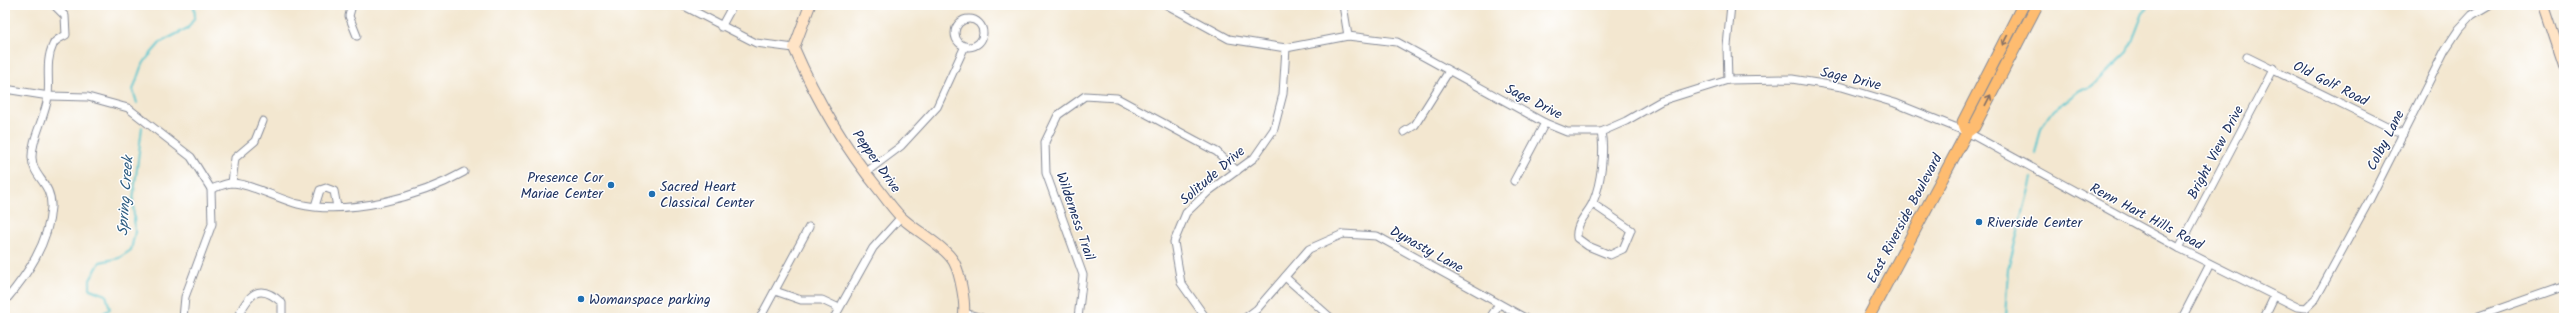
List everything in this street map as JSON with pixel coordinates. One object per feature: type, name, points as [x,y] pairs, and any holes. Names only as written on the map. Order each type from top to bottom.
[{"type":"main road","name":"East Riverside Boulevard","points":[[1967,132],[1963,122],[2023,5]]},
{"type":"main road","name":"East Riverside Boulevard","points":[[1868,318],[1967,132],[1974,127],[2037,5]]},
{"type":"street","points":[[5,301],[24,278],[40,249],[51,208],[49,189],[37,175],[32,158],[48,96],[50,53],[55,40],[66,35],[66,16],[54,5]]},
{"type":"street","points":[[352,5],[349,16],[357,36]]},
{"type":"street","points":[[682,5],[721,27],[756,43],[794,48],[810,5]]},
{"type":"street","points":[[721,27],[733,5]]},
{"type":"street","name":"Sage Drive","points":[[1167,5],[1229,39],[1286,48],[1348,36],[1397,42],[1545,123],[1567,132],[1601,132],[1626,121],[1661,101],[1728,80],[1792,79],[1842,87],[1895,103],[1967,132]]},
{"type":"street","points":[[1343,5],[1348,36]]},
{"type":"street","points":[[1728,80],[1727,46],[1731,5]]},
{"type":"street","name":"Colby Lane","points":[[2316,298],[2445,50],[2458,28],[2472,14],[2489,5]]},
{"type":"street","points":[[2544,5],[2564,65]]},
{"type":"street","points":[[971,19],[979,23],[982,36],[974,46],[966,46],[957,41],[954,32],[958,23],[971,19]]},
{"type":"street","points":[[865,173],[901,146],[937,107],[966,46]]},
{"type":"street","name":"Pepper Drive","points":[[794,48],[812,89],[865,173],[901,217],[928,237],[954,261],[962,291],[964,315]]},
{"type":"street","name":"Solitude Drive","points":[[1206,318],[1181,283],[1174,242],[1186,213],[1209,191],[1254,158],[1274,129],[1283,94],[1286,48]]},
{"type":"street","name":"Old Golf Road","points":[[2247,56],[2274,68],[2402,134]]},
{"type":"street","name":"Bright View Drive","points":[[2179,248],[2274,68]]},
{"type":"street","points":[[1404,132],[1415,125],[1449,71]]},
{"type":"street","points":[[5,89],[48,96],[88,97],[128,108],[191,156],[210,189],[212,224],[185,297],[183,318]]},
{"type":"street","name":"Wilderness Trail","points":[[1078,318],[1082,274],[1046,173],[1044,142],[1058,115],[1085,96],[1117,98],[1217,152],[1237,171]]},
{"type":"street","points":[[232,183],[235,158],[255,141],[263,121]]},
{"type":"street","points":[[1514,181],[1545,123]]},
{"type":"street","points":[[1593,204],[1631,230],[1623,249],[1610,255],[1588,246],[1577,238],[1576,232],[1580,222],[1593,204],[1604,147],[1601,132]]},
{"type":"street","name":"Renn Hart Hills Road","points":[[1967,132],[2179,248],[2274,297],[2297,307],[2306,308],[2316,298]]},
{"type":"street","points":[[210,189],[232,183],[298,204],[336,207],[361,205],[419,193],[464,172]]},
{"type":"street","points":[[315,206],[320,190],[326,188],[334,191],[336,207]]},
{"type":"street","points":[[834,318],[873,248],[901,217]]},
{"type":"street","points":[[760,318],[809,227]]},
{"type":"street","name":"Dynasty Lane","points":[[1245,318],[1258,309],[1309,249],[1343,234],[1377,236],[1525,318]]},
{"type":"street","points":[[2182,318],[2210,264]]},
{"type":"street","points":[[1285,276],[1331,318]]},
{"type":"street","points":[[2472,318],[2564,286]]},
{"type":"street","points":[[775,291],[801,300],[822,300],[839,308]]},
{"type":"street","points":[[237,318],[250,296],[257,292],[265,292],[282,303],[282,318]]},
{"type":"street","points":[[2264,318],[2274,297]]},
{"type":"street","points":[[1490,318],[1499,304]]},
{"type":"street","points":[[964,315],[982,318]]},
{"type":"waterway","name":"Spring Creek","points":[[137,103],[133,90],[141,67],[161,42],[188,28],[195,17],[194,5]]},
{"type":"waterway","points":[[2035,154],[2041,128],[2054,110],[2080,90],[2088,89],[2128,52],[2143,13],[2148,5]]},
{"type":"waterway","name":"Spring Creek","points":[[95,318],[110,309],[106,295],[90,289],[90,280],[100,262],[119,258],[131,250],[135,232],[133,201],[142,127]]},
{"type":"waterway","points":[[2005,318],[2008,269],[2032,178]]},
{"type":"place","name":"Presence Cor Mariae Center","points":[[611,185]]},
{"type":"place","name":"Sacred Heart Classical Center","points":[[652,194]]},
{"type":"place","name":"Riverside Center","points":[[1979,222]]},
{"type":"place","name":"Womanspace parking","points":[[581,299]]}]
